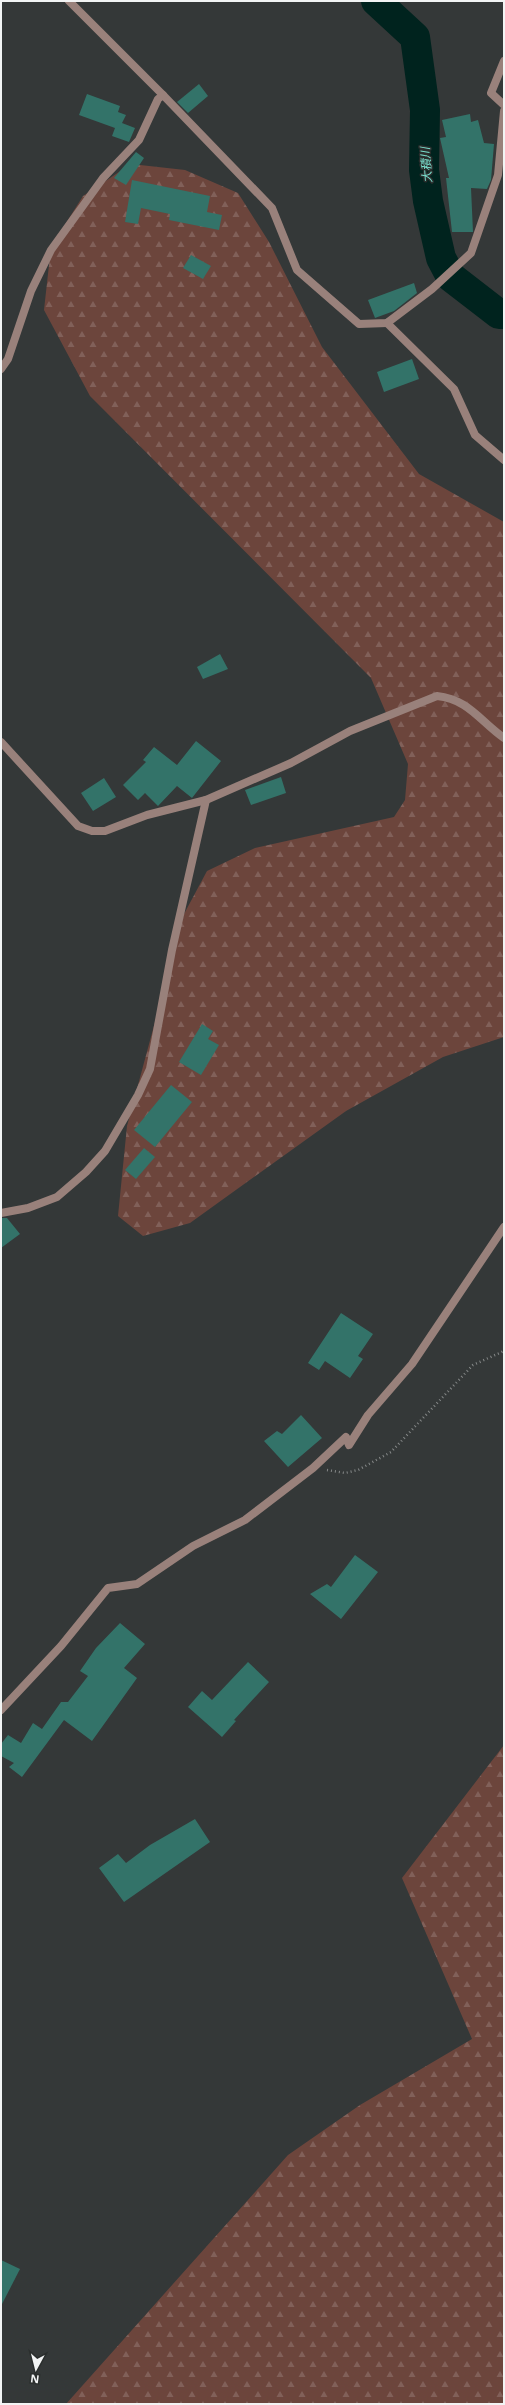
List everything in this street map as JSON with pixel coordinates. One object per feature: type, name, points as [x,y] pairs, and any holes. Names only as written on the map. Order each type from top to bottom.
[{"type":"street","points":[[69,1],[164,95],[272,208],[297,270],[359,324],[388,322],[439,282],[471,253],[498,175],[504,111]]},
{"type":"street","points":[[504,61],[491,93],[504,105]]},
{"type":"street","points":[[1,369],[8,359],[31,291],[51,250],[103,178],[139,140],[158,99],[164,95]]},
{"type":"street","points":[[388,322],[454,389],[475,435],[504,460]]},
{"type":"street","points":[[1,742],[78,826],[92,831],[105,831],[147,815],[206,800],[291,763],[350,731],[437,696],[452,697],[464,704],[504,738]]},
{"type":"street","points":[[1,1212],[28,1208],[57,1197],[86,1172],[105,1151],[138,1095],[150,1069],[172,950],[206,800]]},
{"type":"street","points":[[1,1710],[62,1646],[108,1588],[136,1584],[193,1546],[245,1520],[313,1468],[346,1437],[349,1445],[368,1415],[412,1364],[504,1227]]},
{"type":"path","points":[[313,1468],[345,1472],[358,1470],[391,1452],[473,1365],[504,1351]]},
{"type":"green space","points":[[131,164],[185,170],[238,193],[269,242],[322,347],[419,474],[504,522],[504,1037],[443,1057],[346,1111],[190,1223],[143,1236],[118,1216],[127,1126],[184,914],[207,871],[255,848],[394,817],[405,800],[408,764],[371,678],[90,396],[44,310],[51,247],[83,196]]},
{"type":"green space","points":[[504,1745],[504,2404],[66,2404],[288,2155],[360,2105],[472,2039],[402,1878]]},
{"type":"building","points":[[199,84],[208,96],[188,113],[177,102]]},
{"type":"building","points":[[87,94],[120,106],[118,112],[126,115],[122,123],[135,128],[129,142],[112,136],[115,128],[79,115]]},
{"type":"building","points":[[470,114],[471,122],[478,120],[484,143],[494,144],[491,180],[487,189],[471,188],[473,232],[452,232],[446,178],[449,178],[440,138],[446,137],[442,120]]},
{"type":"building","points":[[136,152],[144,158],[126,185],[114,178]]},
{"type":"building","points":[[132,180],[210,196],[207,212],[222,215],[219,230],[169,220],[170,214],[141,208],[138,224],[125,222]]},
{"type":"building","points":[[191,255],[211,266],[203,279],[183,268]]},
{"type":"building","points":[[414,283],[417,293],[394,311],[375,318],[368,300]]},
{"type":"building","points":[[412,359],[419,379],[384,392],[377,372]]},
{"type":"building","points":[[220,654],[228,669],[203,679],[197,667]]},
{"type":"building","points":[[196,741],[221,761],[192,798],[177,786],[158,806],[145,793],[138,800],[123,785],[146,762],[143,760],[154,747],[177,765]]},
{"type":"building","points":[[281,777],[286,793],[251,805],[245,790]]},
{"type":"building","points":[[104,778],[116,797],[93,811],[81,793]]},
{"type":"building","points":[[202,1024],[213,1031],[208,1039],[219,1045],[201,1075],[179,1062]]},
{"type":"building","points":[[171,1085],[192,1102],[155,1147],[134,1130]]},
{"type":"building","points":[[144,1148],[155,1157],[136,1179],[125,1170]]},
{"type":"building","points":[[1,1218],[7,1218],[20,1234],[1,1248]]},
{"type":"building","points":[[341,1313],[373,1334],[358,1356],[363,1359],[350,1378],[325,1361],[319,1370],[308,1363]]},
{"type":"building","points":[[301,1415],[322,1438],[288,1467],[264,1441],[277,1431],[282,1434]]},
{"type":"building","points":[[355,1555],[378,1572],[341,1619],[310,1594],[327,1584],[331,1587]]},
{"type":"building","points":[[120,1623],[145,1644],[124,1668],[137,1678],[92,1741],[64,1720],[22,1777],[9,1767],[14,1763],[1,1756],[1,1744],[8,1735],[21,1743],[33,1723],[42,1729],[61,1702],[68,1702],[88,1676],[80,1671],[96,1648]]},
{"type":"building","points":[[248,1662],[269,1682],[234,1720],[236,1721],[222,1737],[188,1707],[202,1691],[212,1700]]},
{"type":"building","points":[[195,1819],[210,1842],[124,1902],[99,1868],[118,1854],[126,1863],[150,1845]]},
{"type":"building","points":[[1,2260],[20,2269],[1,2306]]},
{"type":"waterway","name":"大積川","points":[[376,1],[415,37],[425,110],[424,170],[428,201],[441,258],[451,277],[499,314],[504,314]]}]
